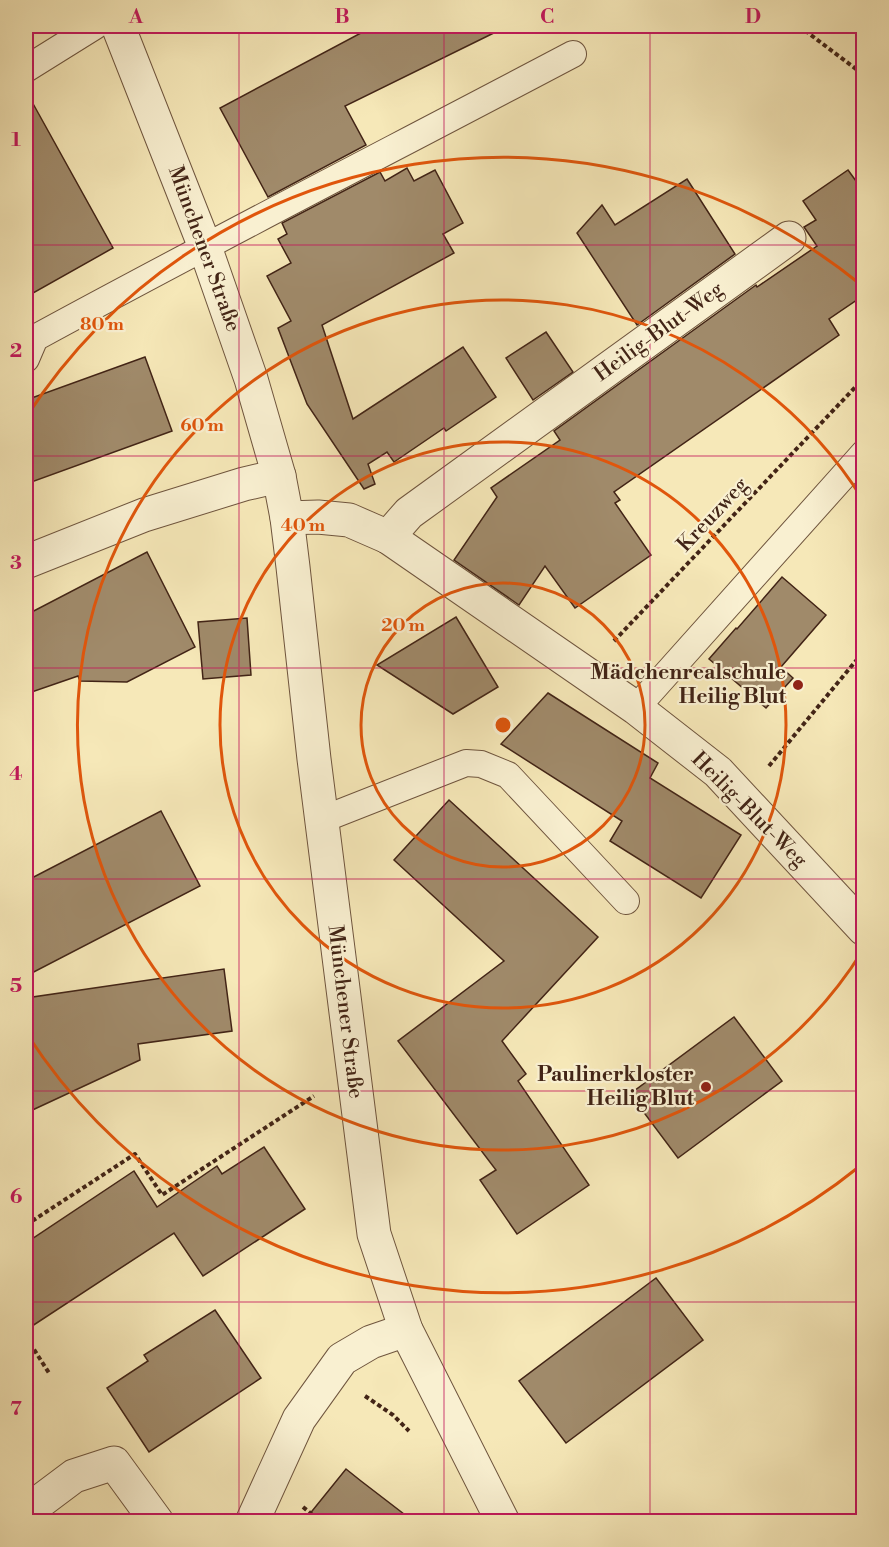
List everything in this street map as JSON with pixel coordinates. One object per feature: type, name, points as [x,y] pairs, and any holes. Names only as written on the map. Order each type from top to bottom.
[{"type":"street","name":"Münchener Straße","points":[[118,26],[206,247],[251,380],[279,476],[287,518],[321,820],[374,1234],[406,1330],[503,1521]]},
{"type":"street","name":"Heilig-Blut-Weg","points":[[388,537],[409,513],[789,238]]},
{"type":"street","points":[[26,562],[144,514],[279,476]]},
{"type":"street","name":"Heilig-Blut-Weg","points":[[287,518],[318,517],[348,520],[388,537],[636,708],[718,772],[864,929]]},
{"type":"street","points":[[252,1521],[299,1419],[342,1359],[371,1342],[406,1330]]},
{"type":"street","points":[[26,1512],[74,1476],[114,1463],[157,1521]]},
{"type":"lane","points":[[26,69],[95,26]]},
{"type":"lane","points":[[29,340],[573,54]]},
{"type":"lane","points":[[636,708],[864,453]]},
{"type":"lane","points":[[321,820],[466,763],[481,764],[508,775],[626,901]]},
{"type":"path","points":[[799,26],[864,75]]},
{"type":"path","name":"Kreuzweg","points":[[585,672],[864,378]]},
{"type":"path","points":[[769,766],[864,651]]},
{"type":"path","points":[[26,1226],[135,1154],[162,1195],[321,1092]]},
{"type":"path","points":[[26,1336],[49,1373]]},
{"type":"building","points":[[374,26],[508,26],[345,106],[366,145],[268,197],[220,108]]},
{"type":"building","points":[[26,91],[113,248],[26,297]]},
{"type":"building","points":[[407,168],[414,181],[435,170],[463,223],[443,234],[454,253],[322,325],[353,419],[463,347],[496,397],[446,431],[444,428],[394,462],[387,452],[368,464],[375,484],[364,489],[307,404],[278,328],[291,321],[267,276],[291,263],[278,239],[287,234],[282,223],[380,172],[385,181]]},
{"type":"building","points":[[848,170],[864,192],[864,295],[829,319],[839,335],[614,492],[620,500],[615,503],[651,555],[575,608],[545,566],[519,605],[454,560],[497,497],[491,488],[560,440],[554,431],[756,285],[757,287],[817,246],[804,227],[816,220],[803,201]]},
{"type":"building","points":[[687,179],[735,254],[637,325],[577,233],[602,205],[615,225]]},
{"type":"building","points":[[546,332],[573,372],[533,400],[506,358]]},
{"type":"building","points":[[145,357],[172,431],[26,484],[26,400]]},
{"type":"building","points":[[147,552],[195,647],[127,682],[80,681],[78,676],[26,694],[26,615]]},
{"type":"building","points":[[782,577],[826,615],[781,667],[793,678],[766,708],[709,659]]},
{"type":"building","points":[[456,617],[498,687],[453,714],[377,665]]},
{"type":"building","points":[[247,618],[251,675],[203,679],[198,622]]},
{"type":"building","points":[[548,693],[658,763],[650,778],[741,835],[701,898],[610,841],[622,821],[501,744]]},
{"type":"building","points":[[449,800],[598,937],[502,1041],[526,1074],[518,1081],[589,1185],[517,1234],[480,1180],[496,1170],[398,1041],[504,961],[394,860]]},
{"type":"building","points":[[161,811],[200,886],[26,976],[26,881]]},
{"type":"building","points":[[224,969],[232,1031],[138,1044],[140,1060],[26,1113],[26,998]]},
{"type":"building","name":"Paulinerkloster Heilig Blut","points":[[734,1017],[782,1081],[678,1158],[630,1094]]},
{"type":"building","points":[[264,1147],[305,1209],[203,1276],[174,1233],[26,1330],[26,1243],[134,1171],[157,1207],[217,1166],[222,1174]]},
{"type":"building","points":[[656,1278],[703,1340],[566,1443],[519,1381]]},
{"type":"building","points":[[215,1310],[261,1378],[149,1452],[107,1388],[148,1361],[144,1355]]},
{"type":"building","points":[[346,1469],[361,1481],[413,1521],[304,1521]]},
{"type":"place","name":"Mädchenrealschule Heilig Blut","points":[[798,685]]},
{"type":"place","name":"Paulinerkloster Heilig Blut","points":[[706,1087]]}]
